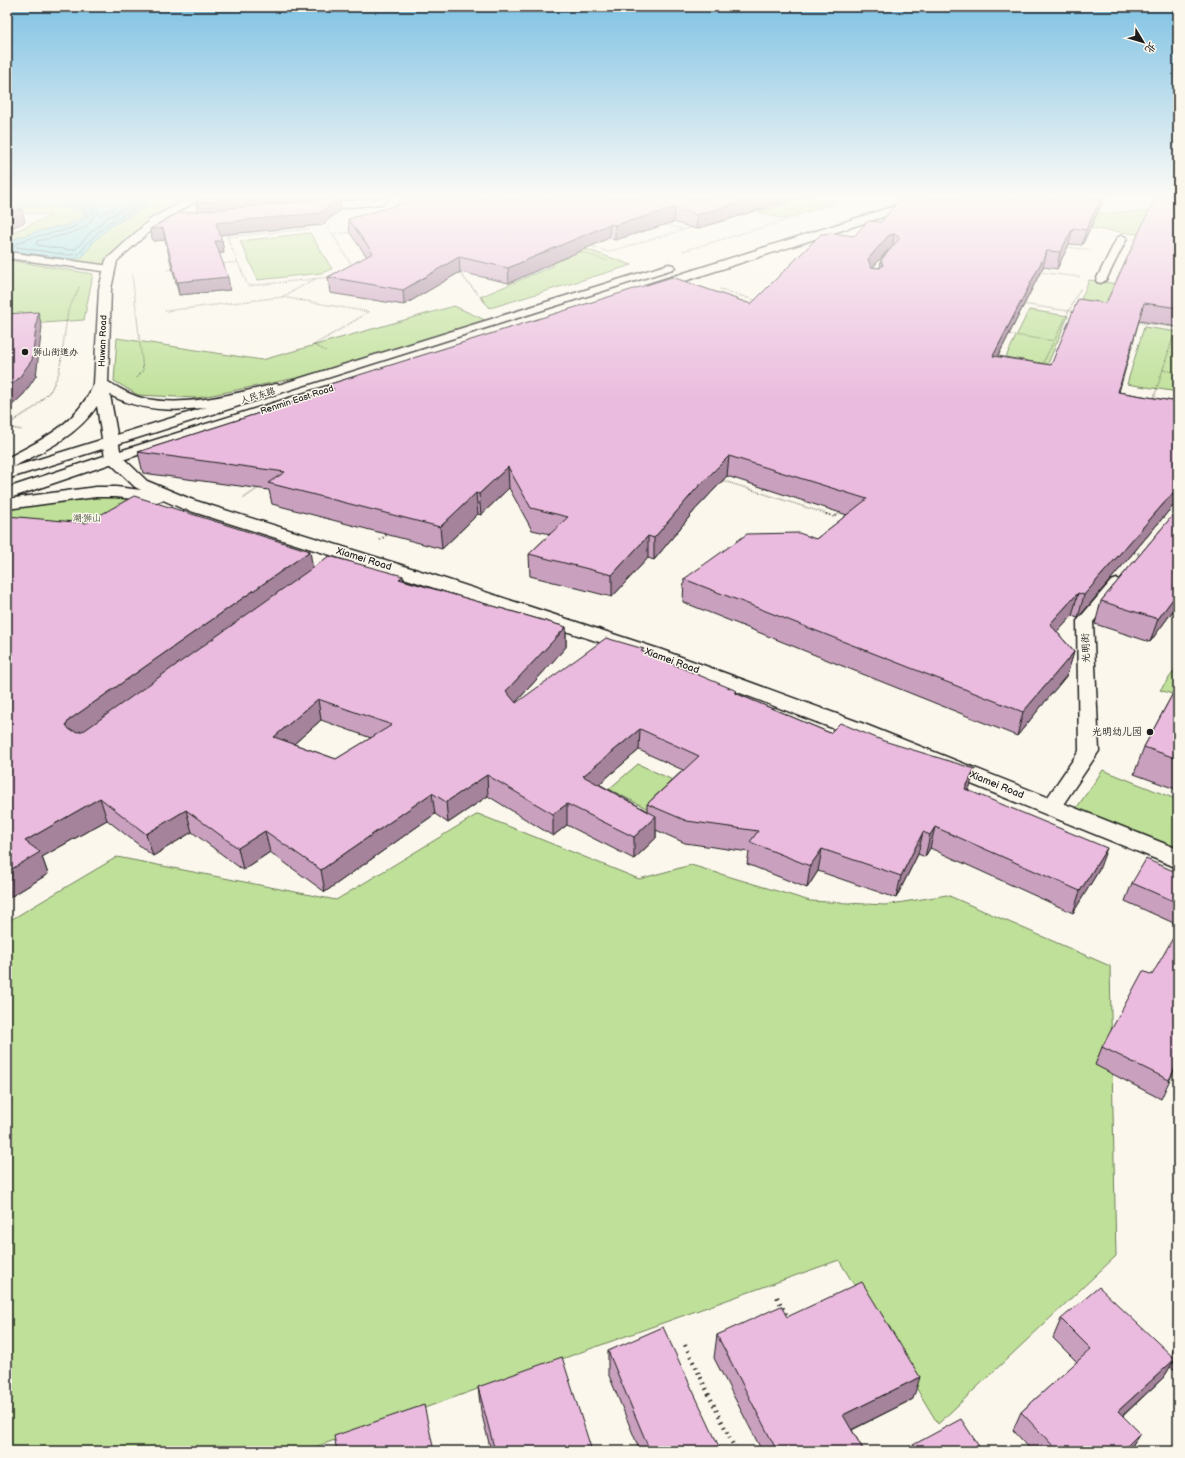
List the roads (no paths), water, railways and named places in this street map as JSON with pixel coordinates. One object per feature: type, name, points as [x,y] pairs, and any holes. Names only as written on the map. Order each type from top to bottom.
[{"type":"street","name":"Huwan Road","points":[[101,384],[105,289],[111,266]]},
{"type":"street","name":"人民东路","points":[[7,474],[304,381],[655,266]]},
{"type":"street","points":[[637,292],[718,266]]},
{"type":"street","name":"Renmin East Road","points":[[7,494],[113,458],[369,377]]},
{"type":"street","points":[[101,384],[130,399],[163,405],[200,403],[260,392],[304,381]]},
{"type":"street","points":[[101,384],[109,441],[113,458]]},
{"type":"street","points":[[7,464],[54,437],[81,417],[92,404],[101,384]]},
{"type":"street","name":"Xiamei Road","points":[[113,458],[141,484],[187,504],[655,654],[856,729],[1178,859]]},
{"type":"street","points":[[7,504],[84,493],[116,492],[157,497],[187,504]]},
{"type":"lane","points":[[88,266],[110,269]]},
{"type":"lane","points":[[1101,280],[1108,266]]},
{"type":"lane","name":"光明街","points":[[1052,807],[1089,751],[1085,621],[1134,553]]},
{"type":"lane","points":[[329,568],[353,556]]},
{"type":"place","name":"狮山街道办","points":[[25,352]]},
{"type":"place","name":"光明幼儿园","points":[[1150,732]]},
{"type":"park label","name":"潮·狮山","points":[[87,518]]}]
